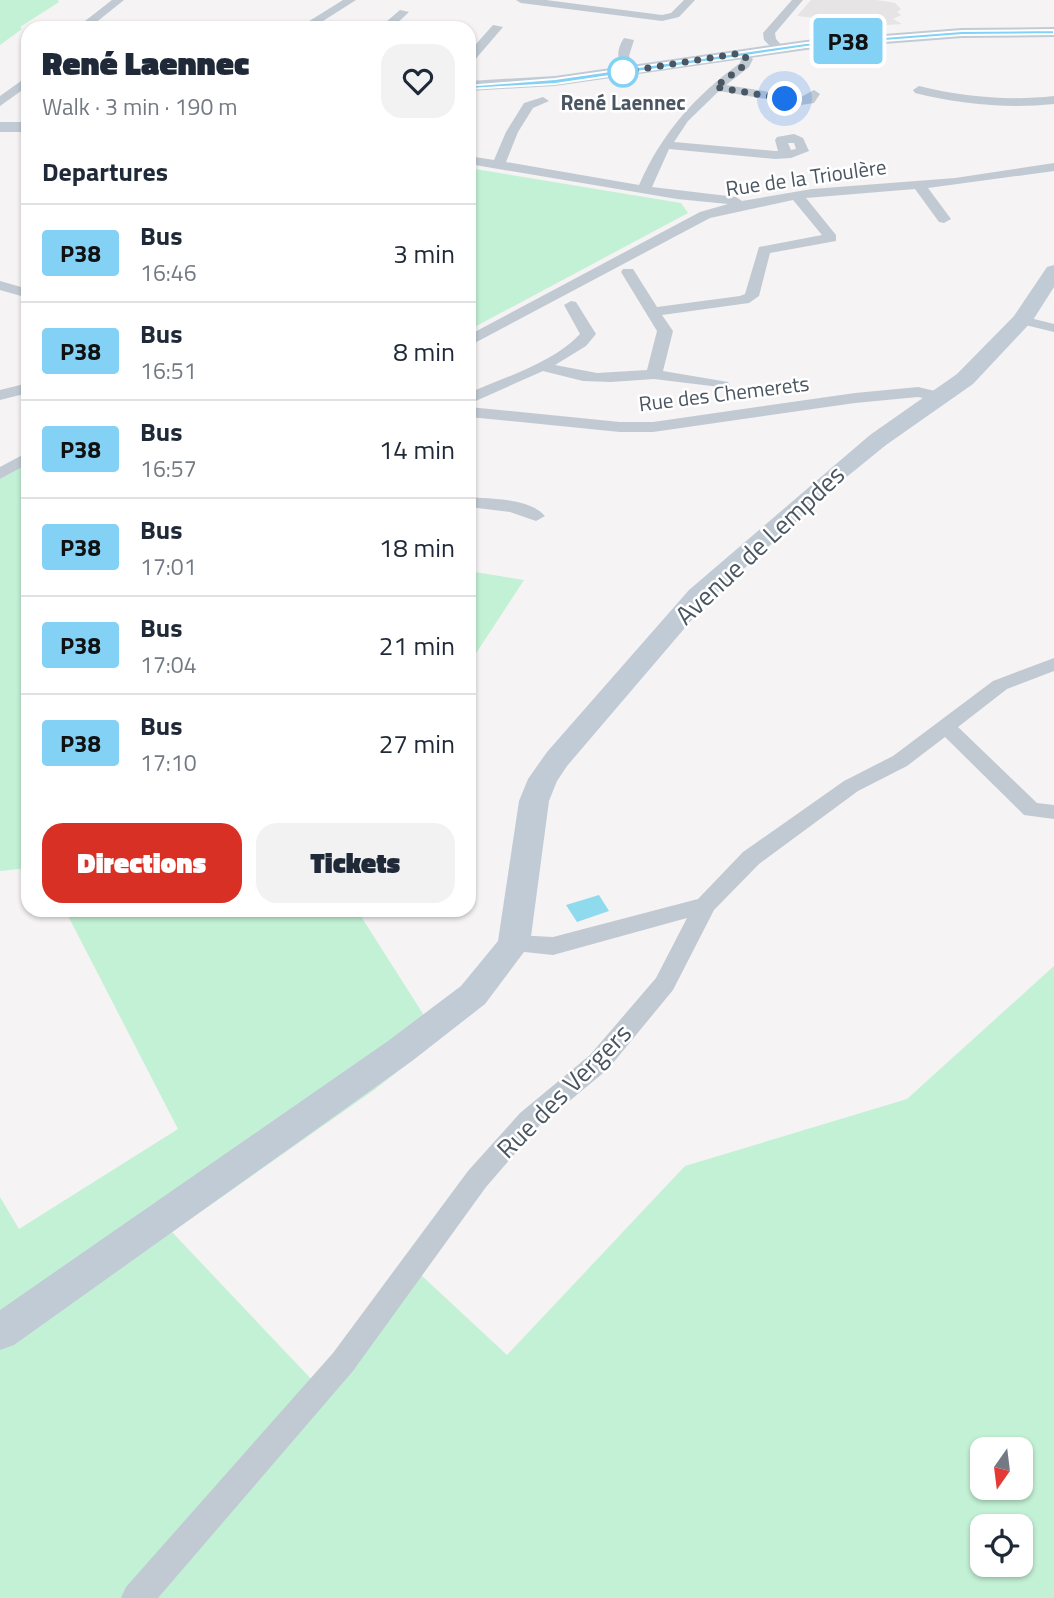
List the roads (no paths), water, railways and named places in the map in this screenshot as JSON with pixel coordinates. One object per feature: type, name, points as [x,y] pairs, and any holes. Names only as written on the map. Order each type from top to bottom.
[{"type":"street","points":[[91,21],[119,0]]},
{"type":"street","points":[[104,21],[131,0]]},
{"type":"street","points":[[316,21],[351,0]]},
{"type":"street","points":[[521,0],[662,18],[675,15],[690,0]]},
{"type":"street","points":[[588,9],[598,0]]},
{"type":"street","points":[[778,48],[770,40],[769,33],[798,0]]},
{"type":"street","points":[[393,21],[404,12]]},
{"type":"street","points":[[476,50],[497,27]]},
{"type":"street","points":[[476,86],[555,82],[778,48],[950,34],[1054,32]]},
{"type":"street","points":[[628,40],[621,55],[632,71]]},
{"type":"street","points":[[643,189],[665,145],[687,113],[715,87],[745,65],[747,59],[741,53]]},
{"type":"street","points":[[0,91],[21,75]]},
{"type":"street","points":[[0,102],[21,86]]},
{"type":"street","points":[[715,87],[801,101],[810,100],[814,94]]},
{"type":"street","points":[[919,90],[939,95],[1018,104],[1054,100]]},
{"type":"street","points":[[499,165],[512,132],[528,106],[543,100]]},
{"type":"street","points":[[0,127],[21,127]]},
{"type":"street","points":[[665,145],[725,153],[785,153]]},
{"type":"street","points":[[476,161],[677,195],[720,207]]},
{"type":"street","name":"Rue de la Trioulère","points":[[476,337],[720,207],[797,196],[993,178],[1054,167]]},
{"type":"street","points":[[919,185],[944,219]]},
{"type":"street","points":[[652,312],[744,300],[752,296],[764,250],[831,238],[797,196]]},
{"type":"street","name":"Avenue de Lempdes","points":[[514,944],[534,801],[543,779],[557,759],[698,596],[849,463],[942,397],[987,359],[1022,320],[1054,271]]},
{"type":"street","points":[[628,272],[665,331],[654,374]]},
{"type":"street","points":[[476,396],[542,366],[584,342],[588,334],[571,305]]},
{"type":"street","points":[[1022,320],[1054,328]]},
{"type":"street","points":[[542,366],[576,377],[632,377],[654,374],[722,385]]},
{"type":"street","points":[[0,395],[21,390]]},
{"type":"street","points":[[476,411],[489,390]]},
{"type":"street","name":"Rue des Chemerets","points":[[476,413],[620,427],[653,427],[855,398],[918,392],[942,397]]},
{"type":"street","points":[[0,474],[21,461]]},
{"type":"street","points":[[476,503],[513,507],[536,516]]},
{"type":"street","name":"Rue des Vergers","points":[[137,1598],[343,1362],[486,1169],[529,1119],[599,1062],[666,984],[705,905],[751,858],[851,786],[900,761],[1000,685],[1054,664]]},
{"type":"street","points":[[944,725],[1031,810],[1054,812]]},
{"type":"street","points":[[0,1332],[449,1016],[473,995],[514,944],[553,946],[705,905]]},
{"type":"water","points":[[599,895],[609,911],[577,922],[566,905]]},
{"type":"place","name":"René Laennec","points":[[623,72]]}]
